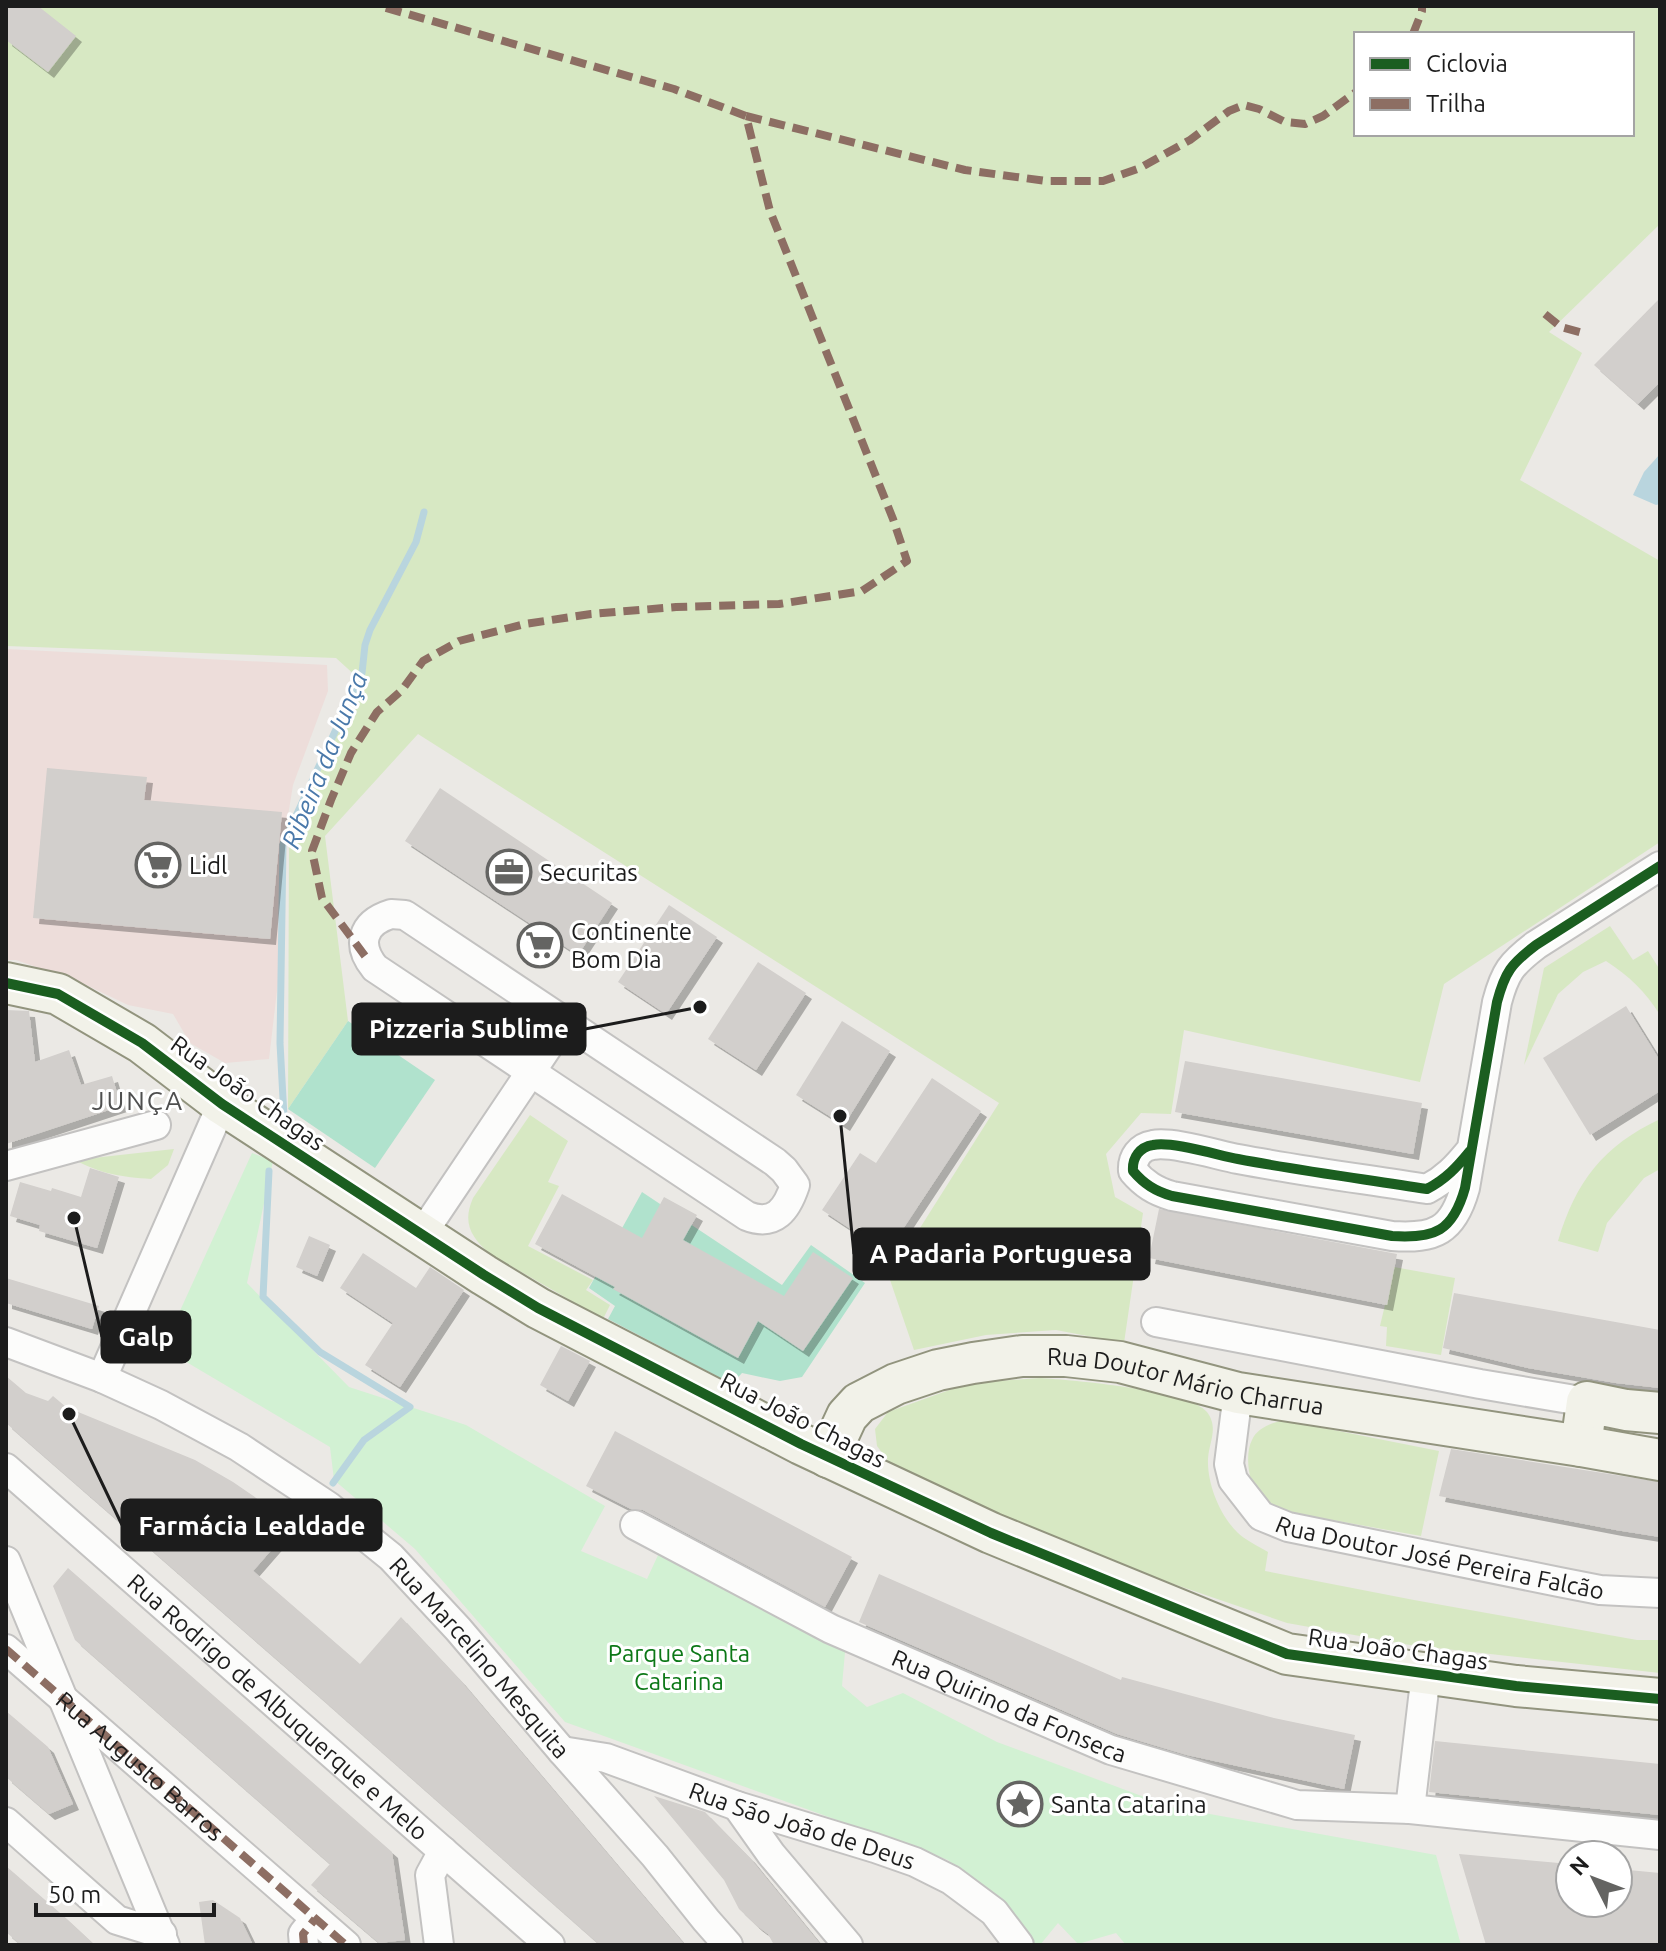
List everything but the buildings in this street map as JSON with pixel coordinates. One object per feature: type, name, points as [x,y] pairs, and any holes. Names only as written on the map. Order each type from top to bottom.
[{"type":"street","points":[[1470,1151],[1454,1171],[1427,1189],[1169,1145],[1153,1145],[1143,1149],[1132,1164],[1133,1171],[1147,1185],[1172,1196],[1392,1236],[1414,1238],[1432,1233],[1446,1225],[1459,1209],[1465,1188],[1497,1002],[1505,975],[1536,945],[1660,866]]},
{"type":"street","points":[[391,914],[405,915],[784,1170],[795,1185],[786,1207],[774,1217],[762,1221],[747,1216],[530,1072],[375,968],[365,956],[363,945],[367,931],[377,918],[391,914]]},
{"type":"street","name":"Rua João Chagas","points":[[6,983],[58,994],[142,1043],[222,1104],[538,1308],[828,1457],[991,1533],[1287,1654],[1516,1686],[1660,1699]]},
{"type":"street","points":[[422,1234],[565,1021]]},
{"type":"street","points":[[102,1378],[222,1104]]},
{"type":"street","points":[[6,1166],[156,1125]]},
{"type":"street","name":"Rua Doutor Mário Charrua","points":[[828,1457],[847,1416],[859,1403],[896,1384],[938,1370],[1022,1356],[1066,1356],[1120,1362],[1238,1393],[1641,1456],[1643,1411],[1156,1322]]},
{"type":"street","name":"Rua Marcelino Mesquita","points":[[6,1342],[102,1378],[161,1405],[239,1447],[328,1506],[391,1557],[458,1629],[728,1945]]},
{"type":"street","name":"Rua Doutor José Pereira Falcão","points":[[1238,1393],[1229,1464],[1233,1480],[1261,1516],[1288,1527],[1600,1590],[1660,1593]]},
{"type":"street","points":[[1581,1446],[1587,1402]]},
{"type":"street","name":"Rua Rodrigo de Albuquerque e Melo","points":[[6,1468],[550,1945]]},
{"type":"street","name":"Rua Quirino da Fonseca","points":[[635,1525],[831,1629],[1111,1750],[1297,1805],[1410,1809],[1660,1835]]},
{"type":"street","points":[[6,1561],[163,1940]]},
{"type":"street","name":"Rua Augusto Barros","points":[[6,1649],[346,1945]]},
{"type":"street","points":[[1410,1809],[1426,1673]]},
{"type":"street","name":"Rua São João de Deus","points":[[562,1751],[606,1758],[737,1806],[915,1862],[951,1880],[994,1912],[1019,1945]]},
{"type":"street","points":[[737,1806],[771,1854],[848,1945]]},
{"type":"street","points":[[6,1822],[117,1920],[163,1940]]},
{"type":"street","points":[[439,1945],[430,1875],[443,1851]]},
{"type":"street","points":[[304,1945],[303,1934],[315,1919]]},
{"type":"shaded area","points":[[6,649],[327,665],[328,691],[293,785],[287,822],[278,982],[269,1059],[225,1063],[190,1043],[173,1014],[128,1005],[80,982],[16,960],[6,960]]},
{"type":"green space","points":[[6,6],[1660,6],[1660,224],[1549,332],[1582,353],[1520,480],[1660,561],[1660,842],[1444,984],[1420,1082],[1184,1030],[1171,1114],[1141,1113],[1106,1154],[1115,1197],[1143,1213],[1124,1343],[1056,1330],[986,1335],[914,1350],[889,1277],[999,1103],[418,734],[325,836],[348,1021],[288,1109],[289,838],[358,678],[336,658],[6,646]]},
{"type":"green space","points":[[1610,926],[1633,960],[1648,951],[1660,970],[1660,1015],[1636,985],[1606,961],[1583,972],[1558,994],[1524,1065],[1544,968]]},
{"type":"green space","points":[[348,1021],[435,1080],[375,1168],[288,1109]]},
{"type":"green space","points":[[530,1115],[568,1141],[548,1182],[559,1186],[528,1246],[593,1280],[586,1290],[610,1305],[603,1319],[490,1254],[470,1229],[468,1215],[473,1198]]},
{"type":"green space","points":[[1660,1119],[1660,1169],[1644,1178],[1607,1223],[1598,1252],[1558,1241],[1574,1200],[1594,1168],[1623,1141]]},
{"type":"green space","points":[[174,1149],[168,1165],[151,1179],[112,1174],[75,1160]]},
{"type":"green space","name":"Parque Santa Catarina","points":[[252,1153],[273,1161],[247,1283],[349,1387],[466,1425],[605,1506],[581,1551],[647,1579],[659,1553],[845,1652],[842,1686],[867,1707],[903,1693],[997,1742],[1171,1807],[1436,1855],[1461,1945],[1126,1945],[1116,1933],[1078,1944],[1058,1923],[1040,1945],[1035,1945],[948,1860],[565,1722],[415,1549],[334,1480],[330,1447],[183,1360],[168,1337]]},
{"type":"green space","points":[[642,1192],[782,1285],[811,1245],[865,1283],[802,1377],[780,1381],[742,1373],[732,1384],[608,1319],[615,1306],[589,1288]]},
{"type":"green space","points":[[1394,1267],[1455,1278],[1441,1355],[1386,1346],[1387,1327],[1380,1326]]},
{"type":"green space","points":[[1040,1378],[1155,1392],[1196,1404],[1207,1412],[1213,1429],[1208,1469],[1216,1498],[1237,1532],[1268,1552],[1265,1571],[1637,1640],[1660,1640],[1660,1673],[1410,1645],[1287,1623],[1083,1553],[988,1512],[892,1466],[877,1446],[875,1429],[888,1412],[969,1383]]},
{"type":"green space","points":[[1283,1420],[1439,1451],[1421,1536],[1277,1510],[1263,1501],[1251,1479],[1248,1462],[1250,1446],[1261,1429]]},
{"type":"water","points":[[1660,454],[1660,504],[1656,505],[1633,495],[1644,472]]},
{"type":"waterway","name":"Ribeira da Junça","points":[[284,1117],[280,1043],[283,844],[362,673],[370,630],[416,542],[424,512]]},
{"type":"waterway","name":"Ribeira da Junça","points":[[269,1171],[263,1297],[320,1352],[410,1407],[364,1440],[333,1483]]},
{"type":"marked path","points":[[365,956],[322,898],[312,851],[351,753],[377,712],[402,690],[423,661],[459,641],[525,624],[591,614],[676,607],[779,604],[862,591],[907,561],[770,211],[746,116],[674,89],[379,6]]},
{"type":"marked path","points":[[1414,32],[1422,6]]},
{"type":"marked path","points":[[746,116],[965,170],[1046,181],[1103,181],[1140,168],[1190,140],[1229,111],[1244,105],[1285,122],[1305,124],[1323,116],[1354,93]]},
{"type":"marked path","points":[[1545,314],[1561,327],[1586,334]]},
{"type":"marked path","points":[[6,1649],[346,1945]]},
{"type":"marked path","points":[[304,1945],[303,1934],[315,1919]]},
{"type":"cycle path","points":[[1470,1151],[1451,1172],[1427,1189],[1161,1144],[1141,1150],[1135,1157],[1133,1171],[1150,1186],[1172,1196],[1392,1236],[1420,1236],[1440,1229],[1455,1214],[1465,1188],[1497,1002],[1510,969],[1536,945],[1660,866]]},
{"type":"cycle path","points":[[6,983],[58,994],[142,1043],[222,1104],[538,1308],[801,1444],[991,1533],[1287,1654],[1516,1686],[1660,1699]]},
{"type":"place","name":"Lidl","points":[[158,865]]},
{"type":"place","name":"Securitas","points":[[509,872]]},
{"type":"place","name":"Continente Bom Dia","points":[[540,945]]},
{"type":"place","name":"Pizzeria Sublime","points":[[700,1007]]},
{"type":"place","name":"A Padaria Portuguesa","points":[[840,1116]]},
{"type":"place","name":"Galp","points":[[74,1218]]},
{"type":"place","name":"Farmácia Lealdade","points":[[69,1414]]},
{"type":"place","name":"Santa Catarina","points":[[1020,1804]]},
{"type":"district","name":"JUNÇA","points":[[138,1100]]}]
